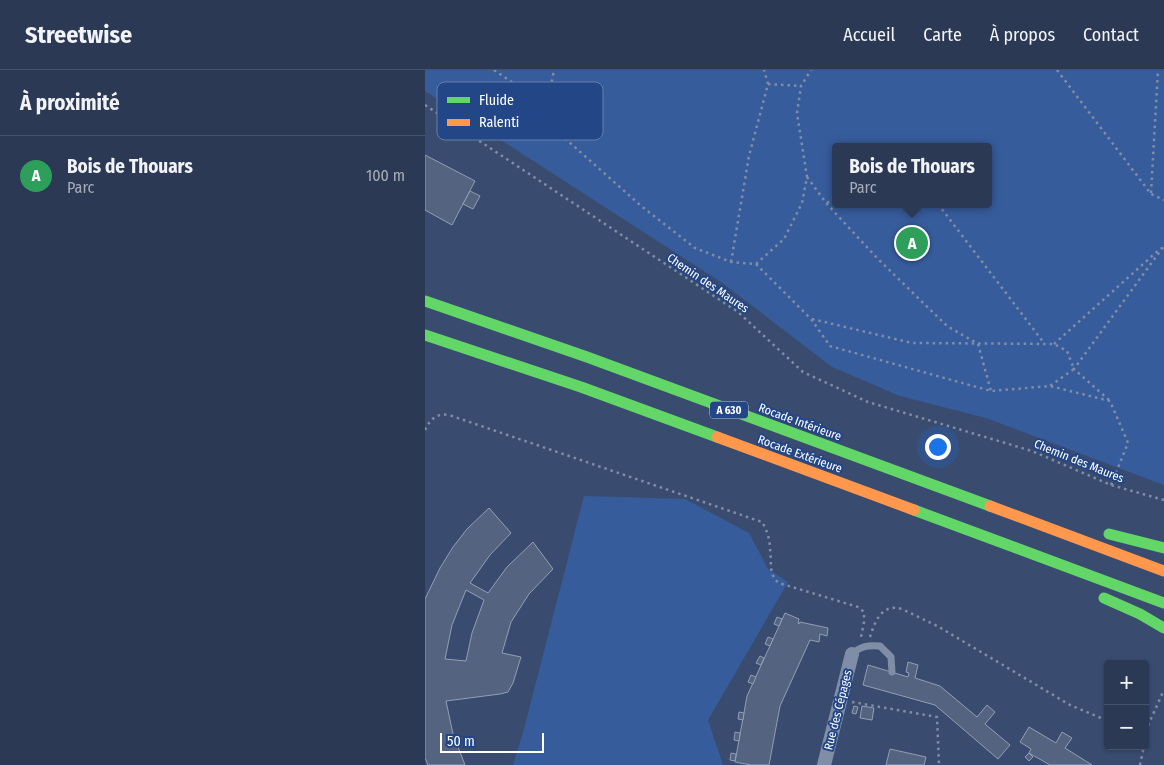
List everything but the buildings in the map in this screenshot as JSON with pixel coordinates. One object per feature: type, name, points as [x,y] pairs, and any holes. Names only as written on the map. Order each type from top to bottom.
[{"type":"highway","name":"Rocade Intérieure","points":[[425,301],[597,361],[1164,571]]},
{"type":"highway","name":"Rocade Extérieure","points":[[425,335],[581,387],[1164,603]]},
{"type":"highway","points":[[1032,523],[1095,532],[1164,548]]},
{"type":"highway","points":[[1018,549],[1043,571]]},
{"type":"highway","points":[[1091,592],[1140,614],[1164,628]]},
{"type":"street","name":"Rue des Cépages","points":[[825,765],[855,652]]},
{"type":"lane","points":[[855,652],[867,645],[880,646],[891,657],[892,672]]},
{"type":"path","points":[[494,70],[512,82]]},
{"type":"path","points":[[731,262],[749,156],[768,84],[764,70]]},
{"type":"path","points":[[755,264],[784,239],[802,203],[807,177],[797,112],[801,86],[811,70]]},
{"type":"path","points":[[1057,70],[1151,194],[1164,200]]},
{"type":"path","points":[[1151,194],[1158,70]]},
{"type":"path","points":[[768,84],[801,86]]},
{"type":"path","name":"Chemin des Maures","points":[[425,105],[437,113]]},
{"type":"path","name":"Chemin des Maures","points":[[478,140],[738,312],[803,372],[869,402],[1032,450],[1111,485],[1164,500]]},
{"type":"path","points":[[567,140],[641,205],[695,248],[731,262],[755,264],[811,319],[829,346],[991,391],[1050,386],[1110,401]]},
{"type":"path","points":[[807,177],[827,204],[877,258],[947,326],[978,344],[991,391]]},
{"type":"path","points":[[827,204],[832,200]]},
{"type":"path","points":[[941,208],[1044,343]]},
{"type":"path","points":[[1054,344],[1164,245]]},
{"type":"path","points":[[1050,386],[1074,369],[1164,245]]},
{"type":"path","points":[[811,319],[911,344],[1044,343],[1054,344],[1067,351],[1074,369],[1110,401],[1127,443],[1111,485]]},
{"type":"path","points":[[425,430],[428,422],[435,417],[443,414],[449,415],[761,522],[769,537],[771,571],[774,579],[779,583],[847,602],[864,612],[865,622],[855,652]]},
{"type":"path","points":[[867,645],[872,628],[880,614],[888,608],[901,608],[935,624],[1070,705],[1104,719]]},
{"type":"path","points":[[1149,725],[1163,692]]},
{"type":"path","points":[[841,700],[937,717],[939,765]]},
{"type":"path","points":[[1141,765],[1143,750]]},
{"type":"shaded area","points":[[425,70],[1164,70],[1164,485],[986,418],[900,396],[832,367],[724,284],[501,140],[603,140],[603,82],[437,82],[437,99],[425,91]]},
{"type":"shaded area","points":[[584,496],[685,499],[749,533],[768,569],[788,582],[708,720],[723,765],[513,765]]},
{"type":"traffic: fast","points":[[425,301],[587,357],[990,506]]},
{"type":"traffic: fast","points":[[425,335],[581,387],[717,437]]},
{"type":"traffic: fast","points":[[914,510],[1164,603]]},
{"type":"traffic: fast","points":[[1109,534],[1164,548]]},
{"type":"traffic: fast","points":[[1104,598],[1140,614],[1164,628]]},
{"type":"traffic: slow","points":[[717,437],[914,510]]},
{"type":"traffic: slow","points":[[990,506],[1164,571]]},
{"type":"place","name":"Bois de Thouars","points":[[912,243]]}]
